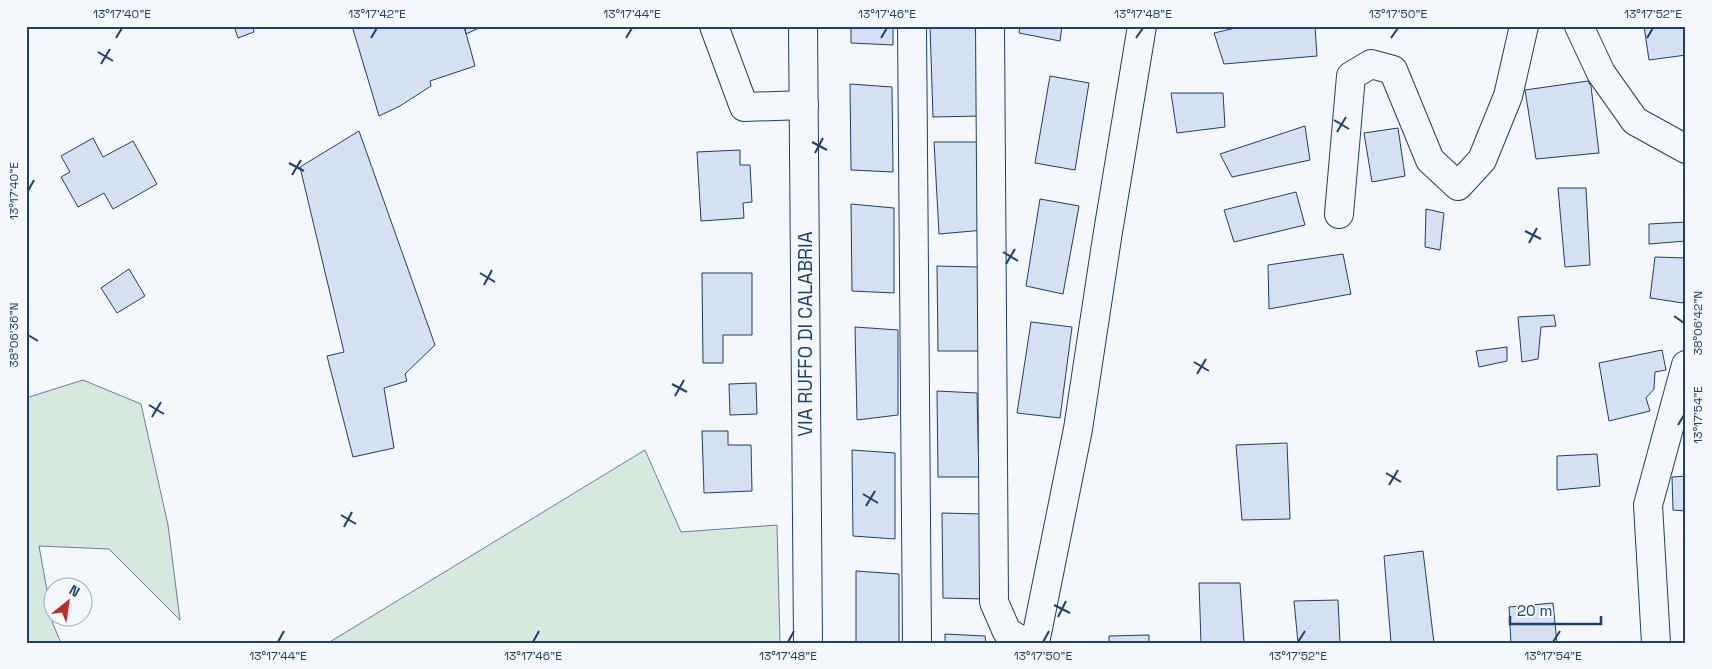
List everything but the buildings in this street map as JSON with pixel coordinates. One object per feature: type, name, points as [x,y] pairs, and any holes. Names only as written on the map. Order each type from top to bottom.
[{"type":"street","points":[[714,26],[744,107],[804,105]]},
{"type":"street","name":"VIA RUFFO DI CALABRIA","points":[[803,26],[808,643]]},
{"type":"street","points":[[912,26],[917,643]]},
{"type":"street","points":[[990,26],[994,602],[1007,632],[1026,643]]},
{"type":"street","points":[[1035,643],[1078,429],[1142,26]]},
{"type":"street","points":[[1339,214],[1350,76],[1371,64],[1393,70],[1430,160],[1458,186],[1482,160],[1508,96],[1524,26]]},
{"type":"street","points":[[1579,26],[1601,73],[1635,122],[1686,149]]},
{"type":"street","points":[[1656,643],[1648,505],[1686,365]]},
{"type":"shaded area","points":[[83,380],[141,404],[168,525],[180,620],[109,549],[39,546],[44,576],[42,576],[42,626],[54,626],[61,643],[26,643],[26,398]]},
{"type":"shaded area","points":[[645,450],[681,532],[777,525],[780,643],[328,643]]}]
